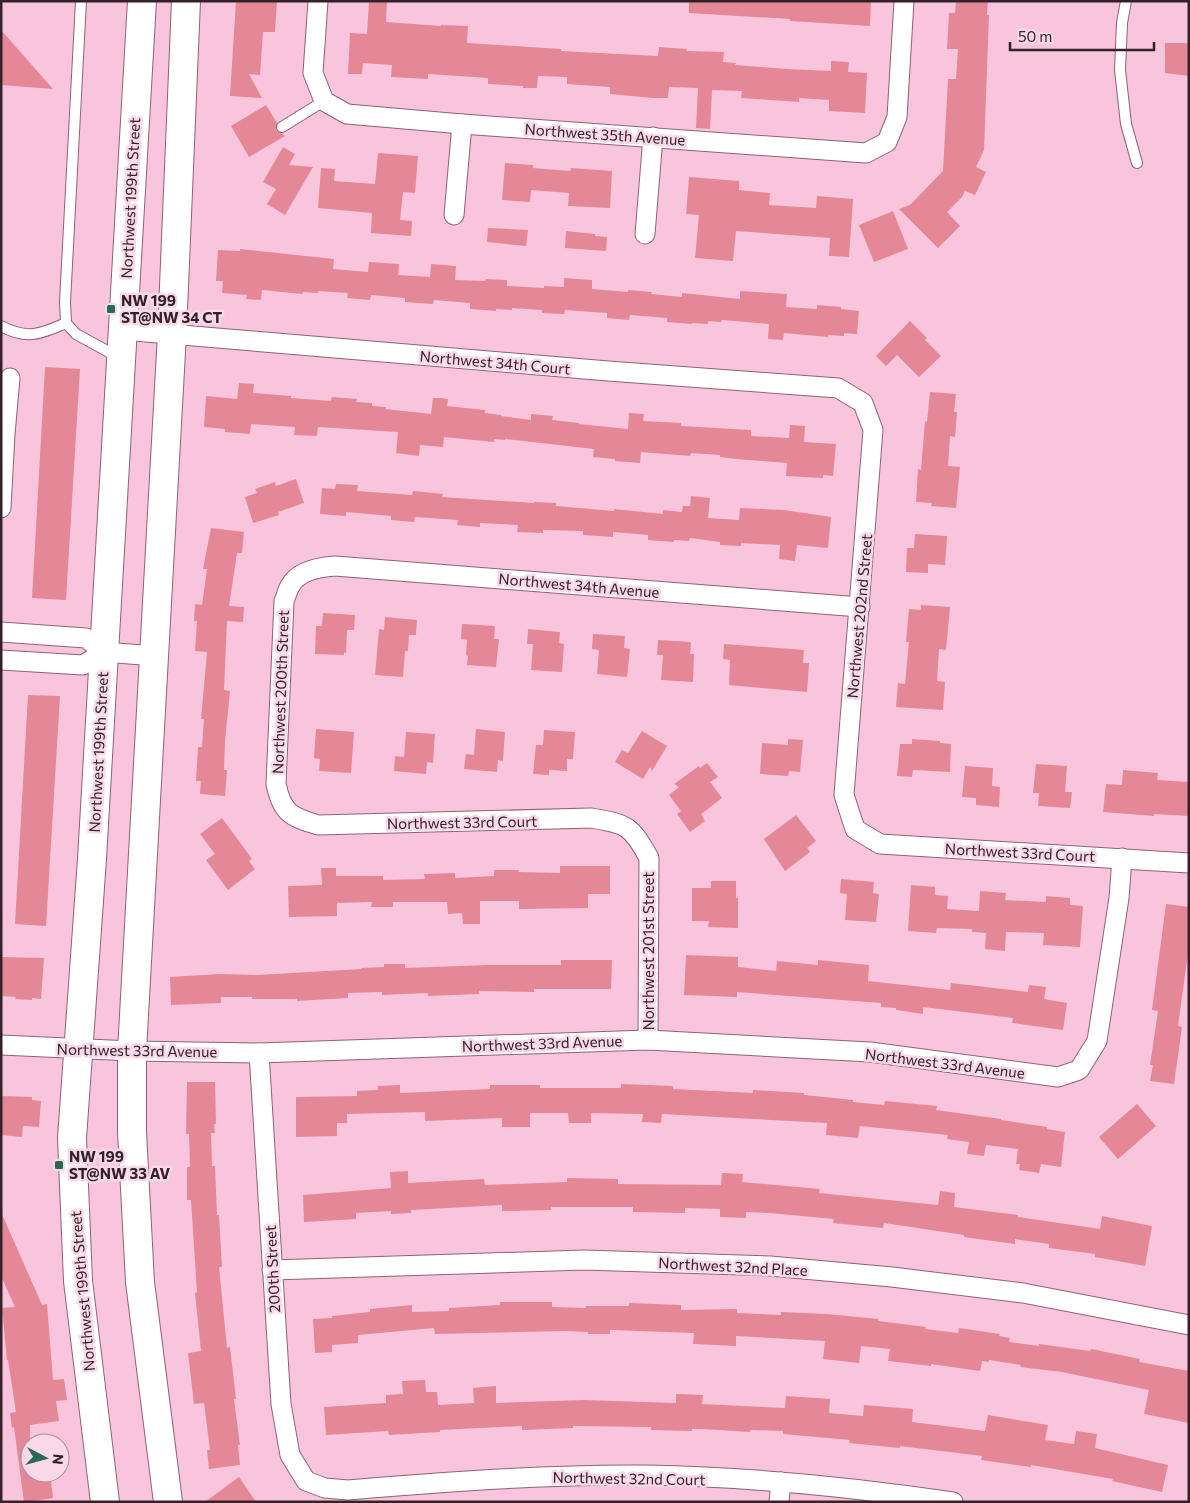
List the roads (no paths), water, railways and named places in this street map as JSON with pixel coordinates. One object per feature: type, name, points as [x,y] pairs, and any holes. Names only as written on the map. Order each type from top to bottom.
[{"type":"main road","name":"Northwest 199th Street","points":[[105,1502],[78,1281],[72,1138],[92,859],[142,1]]},
{"type":"main road","points":[[168,1502],[140,1282],[132,1132],[132,1051],[172,334],[186,1]]},
{"type":"street","points":[[318,1],[313,73],[324,101]]},
{"type":"street","name":"Northwest 35th Avenue","points":[[324,101],[347,114],[866,153],[887,142],[897,117],[904,1]]},
{"type":"street","points":[[454,214],[462,124]]},
{"type":"street","points":[[645,234],[653,137]]},
{"type":"street","name":"Northwest 34th Court","points":[[122,330],[608,372],[838,388],[863,403]]},
{"type":"street","points":[[1,508],[3,434],[10,378]]},
{"type":"street","name":"Northwest 202nd Street","points":[[855,829],[844,795],[873,430],[863,403]]},
{"type":"street","name":"Northwest 34th Avenue","points":[[301,576],[316,568],[335,566],[860,607]]},
{"type":"street","name":"Northwest 200th Street","points":[[287,811],[280,802],[276,784],[284,602],[290,585],[301,576]]},
{"type":"street","points":[[1,632],[86,638],[104,652],[155,656]]},
{"type":"street","points":[[1,660],[83,666],[104,652]]},
{"type":"street","name":"Northwest 33rd Court","points":[[287,811],[300,820],[318,825],[591,818],[618,822],[636,835]]},
{"type":"street","name":"Northwest 33rd Court","points":[[855,829],[880,844],[1189,863]]},
{"type":"street","name":"Northwest 201st Street","points":[[636,835],[649,858],[648,1040]]},
{"type":"street","name":"Northwest 33rd Avenue","points":[[1,1045],[77,1050],[259,1053],[648,1040],[870,1052],[1058,1077],[1079,1070],[1097,1041],[1119,898],[1122,858]]},
{"type":"street","name":"200th Street","points":[[259,1053],[280,1404],[290,1455],[306,1481]]},
{"type":"street","name":"Northwest 32nd Place","points":[[272,1270],[584,1260],[770,1266],[892,1277],[1023,1293],[1189,1325]]},
{"type":"street","name":"Northwest 32nd Court","points":[[306,1481],[325,1488],[348,1490],[534,1477],[648,1476],[781,1482],[863,1489],[953,1502]]},
{"type":"street","points":[[779,1502],[781,1482]]},
{"type":"lane","points":[[81,1],[65,302],[66,323],[76,334],[121,359]]},
{"type":"lane","points":[[1126,1],[1122,23],[1120,70],[1126,124],[1137,163]]},
{"type":"lane","points":[[282,128],[324,101]]},
{"type":"lane","points":[[1,326],[24,334],[43,333],[66,323]]},
{"type":"place","name":"NW 199 ST@NW 34 CT","points":[[111,309]]},
{"type":"place","name":"NW 199 ST@NW 33 AV","points":[[59,1165]]}]
